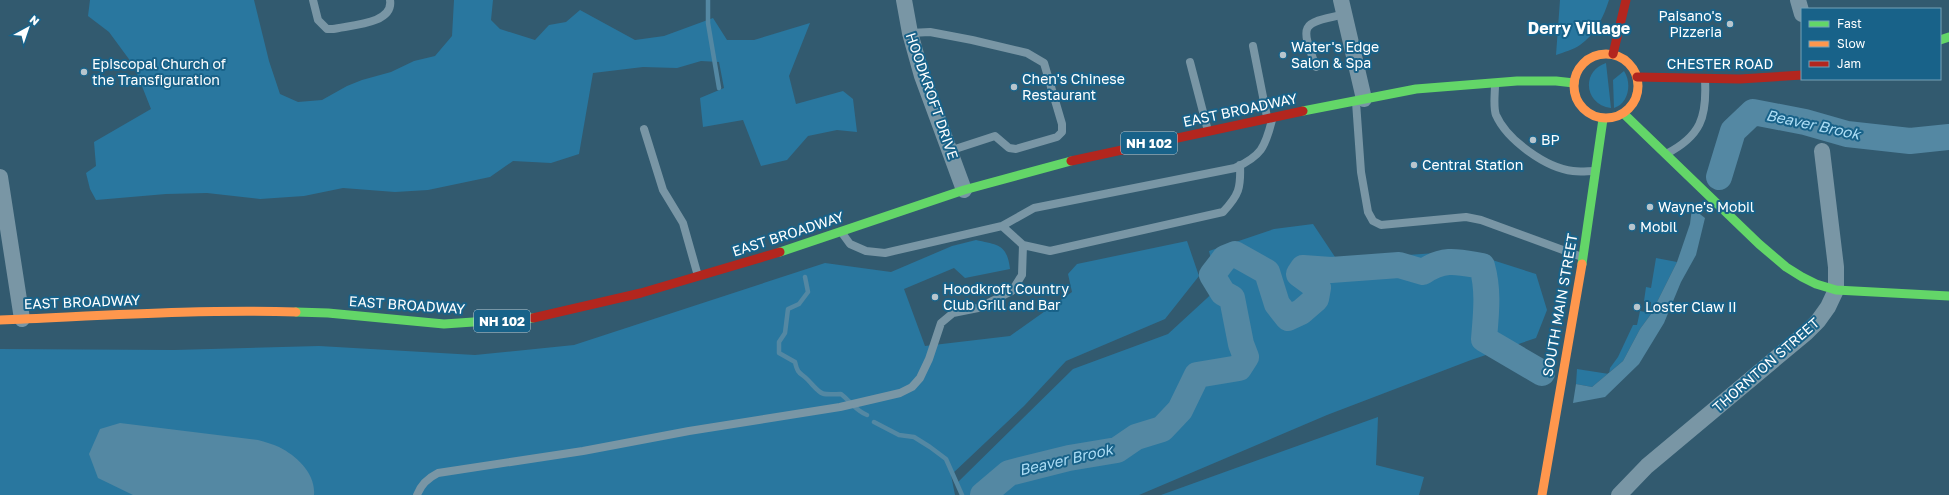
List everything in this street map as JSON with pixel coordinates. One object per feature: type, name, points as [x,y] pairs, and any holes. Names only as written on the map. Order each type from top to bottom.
[{"type":"main road","points":[[1612,54],[1626,0]]},
{"type":"main road","points":[[1612,54],[1629,63],[1638,77],[1639,87],[1637,98],[1632,107],[1624,114],[1614,118],[1603,119],[1592,116],[1583,109],[1575,94],[1574,83],[1579,69],[1586,61],[1599,55],[1612,54]]},
{"type":"main road","name":"CHESTER ROAD","points":[[1638,77],[1704,80],[1771,79],[1801,76]]},
{"type":"main road","name":"EAST BROADWAY","points":[[0,320],[261,311],[328,314],[461,324],[527,319],[641,293],[698,277],[842,232],[964,190],[1073,160],[1416,89],[1536,80],[1574,83]]},
{"type":"main road","points":[[1624,114],[1773,257],[1802,277],[1816,284],[1836,290],[1949,296]]},
{"type":"main road","name":"SOUTH MAIN STREET","points":[[1542,495],[1583,257],[1603,119]]},
{"type":"street","name":"HOODKROFT DRIVE","points":[[904,0],[910,33],[922,76],[964,190]]},
{"type":"street","points":[[1798,0],[1801,10]]},
{"type":"street","points":[[1343,7],[1360,100]]},
{"type":"street","name":"THORNTON STREET","points":[[1620,495],[1647,466],[1806,333],[1825,312],[1836,290],[1836,267],[1822,151]]},
{"type":"street","points":[[0,178],[22,319]]},
{"type":"lane","points":[[313,0],[318,20],[327,29],[333,29],[380,19],[389,12],[391,6],[390,0]]},
{"type":"lane","points":[[1316,67],[1307,42],[1306,33],[1309,26],[1314,21],[1343,7]]},
{"type":"lane","points":[[910,33],[930,32],[972,40],[1027,53],[1044,63],[1062,124],[1062,132],[1057,137],[1025,148],[1016,149],[1009,148],[995,136],[949,150]]},
{"type":"lane","points":[[842,232],[850,244],[866,251],[885,253],[1002,226],[1034,208],[1235,168],[1253,159],[1268,140],[1270,118],[1253,46]]},
{"type":"lane","points":[[1190,62],[1208,131]]},
{"type":"lane","points":[[1665,154],[1684,143],[1701,121],[1705,110],[1704,80]]},
{"type":"lane","points":[[1495,83],[1496,114],[1506,132],[1529,152],[1549,163],[1572,171],[1595,171]]},
{"type":"lane","points":[[1360,100],[1361,172],[1368,212],[1373,221],[1381,225],[1466,217],[1481,220],[1583,257]]},
{"type":"lane","points":[[644,129],[662,190],[683,223],[698,277]]},
{"type":"lane","points":[[1002,226],[1023,245],[1050,251],[1223,212],[1236,198],[1241,184],[1240,165]]},
{"type":"lane","points":[[417,495],[420,488],[429,477],[438,472],[583,451],[689,431],[840,407],[900,393],[912,387],[920,378],[929,359],[941,323],[953,313],[978,308],[1012,291],[1022,275],[1023,245]]},
{"type":"shaded area","points":[[90,0],[254,0],[269,61],[280,94],[298,102],[322,100],[347,86],[362,80],[391,72],[414,61],[435,56],[452,36],[454,0],[493,0],[491,20],[500,29],[535,40],[549,25],[566,22],[580,10],[635,40],[664,36],[713,18],[727,40],[754,40],[810,23],[789,76],[796,104],[843,91],[853,99],[857,132],[837,130],[808,136],[787,160],[761,166],[743,120],[703,127],[700,98],[724,88],[719,62],[701,61],[677,68],[643,67],[593,73],[579,154],[551,163],[513,161],[490,177],[428,190],[395,192],[343,188],[304,196],[260,199],[207,193],[166,194],[96,200],[90,189],[86,173],[96,166],[94,142],[151,109],[134,66],[109,32],[88,16]]},
{"type":"shaded area","points":[[1560,0],[1609,0],[1602,19],[1590,36],[1577,47],[1556,55]]},
{"type":"shaded area","points":[[1606,63],[1611,108],[1602,106],[1595,101],[1591,95],[1589,87],[1589,80],[1592,73],[1598,67]]},
{"type":"shaded area","points":[[1624,71],[1628,81],[1628,92],[1623,102],[1614,108],[1613,80]]},
{"type":"shaded area","points":[[1692,208],[1705,218],[1696,255],[1681,282],[1664,323],[1639,364],[1605,397],[1573,403],[1576,384],[1592,387],[1623,361],[1640,329],[1651,314],[1677,262],[1690,224]]},
{"type":"shaded area","points":[[1313,224],[1337,260],[1464,251],[1536,274],[1547,310],[1536,338],[1471,360],[1327,415],[1139,495],[964,495],[958,482],[1073,369],[1168,334],[1218,288],[1209,251],[1274,229]]},
{"type":"shaded area","points":[[976,240],[996,245],[1004,250],[1009,261],[1010,269],[965,278],[954,268],[904,289],[925,346],[1010,336],[1072,292],[1068,274],[1077,264],[1187,241],[1199,276],[1165,319],[1066,361],[1024,406],[951,475],[955,495],[0,495],[0,349],[174,350],[319,346],[475,355],[574,345],[825,263],[891,272],[952,246]]},
{"type":"shaded area","points":[[1656,258],[1677,262],[1651,314],[1640,329],[1623,361],[1609,373],[1610,368],[1618,357],[1633,325],[1637,325],[1640,311],[1650,313],[1651,302],[1644,301],[1646,287],[1651,288]]},
{"type":"shaded area","points":[[1577,369],[1608,374],[1592,387],[1576,384]]},
{"type":"shaded area","points":[[1378,417],[1376,465],[1424,477],[1419,495],[1161,495]]},
{"type":"shaded area","points":[[120,423],[258,440],[274,445],[292,455],[304,466],[312,480],[314,495],[133,495],[98,478],[89,454],[100,429]]},
{"type":"waterway","points":[[708,0],[708,23],[719,88]]},
{"type":"waterway","name":"Beaver Brook","points":[[1719,177],[1733,131],[1753,112],[1805,122],[1847,134],[1910,141],[1949,137]]},
{"type":"waterway","name":"Beaver Brook","points":[[983,495],[1009,473],[1069,458],[1117,450],[1136,437],[1162,429],[1180,410],[1197,375],[1239,368],[1246,357],[1241,344],[1232,298],[1223,293],[1212,275],[1225,258],[1235,254],[1267,272],[1277,304],[1288,318],[1301,312],[1316,299],[1318,288],[1299,274],[1303,268],[1331,270],[1399,265],[1423,272],[1431,267],[1445,262],[1459,262],[1482,266],[1486,284],[1484,339],[1542,373]]},
{"type":"waterway","points":[[805,277],[808,292],[799,304],[788,309],[785,333],[779,342],[779,353],[795,362],[798,371],[819,391],[825,394],[841,394],[856,408],[867,415]]},
{"type":"waterway","points":[[874,422],[899,435],[914,437],[946,459],[962,495]]},
{"type":"traffic: fast","points":[[1941,40],[1949,37]]},
{"type":"traffic: fast","points":[[1303,111],[1416,89],[1517,81],[1556,81],[1574,83]]},
{"type":"traffic: fast","points":[[1624,114],[1759,244],[1786,267],[1802,277],[1816,284],[1836,290],[1949,296]]},
{"type":"traffic: fast","points":[[1582,264],[1603,119]]},
{"type":"traffic: fast","points":[[780,252],[964,190],[1071,161]]},
{"type":"traffic: fast","points":[[296,312],[328,313],[444,324],[533,318]]},
{"type":"traffic: slow","points":[[1600,54],[1612,54],[1629,63],[1636,74],[1638,86],[1636,98],[1629,109],[1612,118],[1600,118],[1588,113],[1579,104],[1574,92],[1574,80],[1579,68],[1588,59],[1600,54]]},
{"type":"traffic: slow","points":[[1542,495],[1582,264]]},
{"type":"traffic: slow","points":[[0,320],[185,312],[296,312]]},
{"type":"traffic: jam","points":[[1613,54],[1626,0]]},
{"type":"traffic: jam","points":[[1637,77],[1740,79],[1801,75]]},
{"type":"traffic: jam","points":[[1071,161],[1303,111]]},
{"type":"traffic: jam","points":[[533,318],[641,293],[780,252]]},
{"type":"place","name":"Paisano's Pizzeria","points":[[1730,24]]},
{"type":"place","name":"Water's Edge Salon & Spa","points":[[1283,55]]},
{"type":"place","name":"Episcopal Church of the Transfiguration","points":[[84,72]]},
{"type":"place","name":"Chen's Chinese Restaurant","points":[[1014,87]]},
{"type":"place","name":"BP","points":[[1533,140]]},
{"type":"place","name":"Central Station","points":[[1414,165]]},
{"type":"place","name":"Wayne's Mobil","points":[[1650,207]]},
{"type":"place","name":"Mobil","points":[[1632,227]]},
{"type":"place","name":"Hoodkroft Country Club Grill and Bar","points":[[935,297]]},
{"type":"place","name":"Loster Claw II","points":[[1637,307]]},
{"type":"district","name":"Derry Village","points":[[1579,28]]}]
